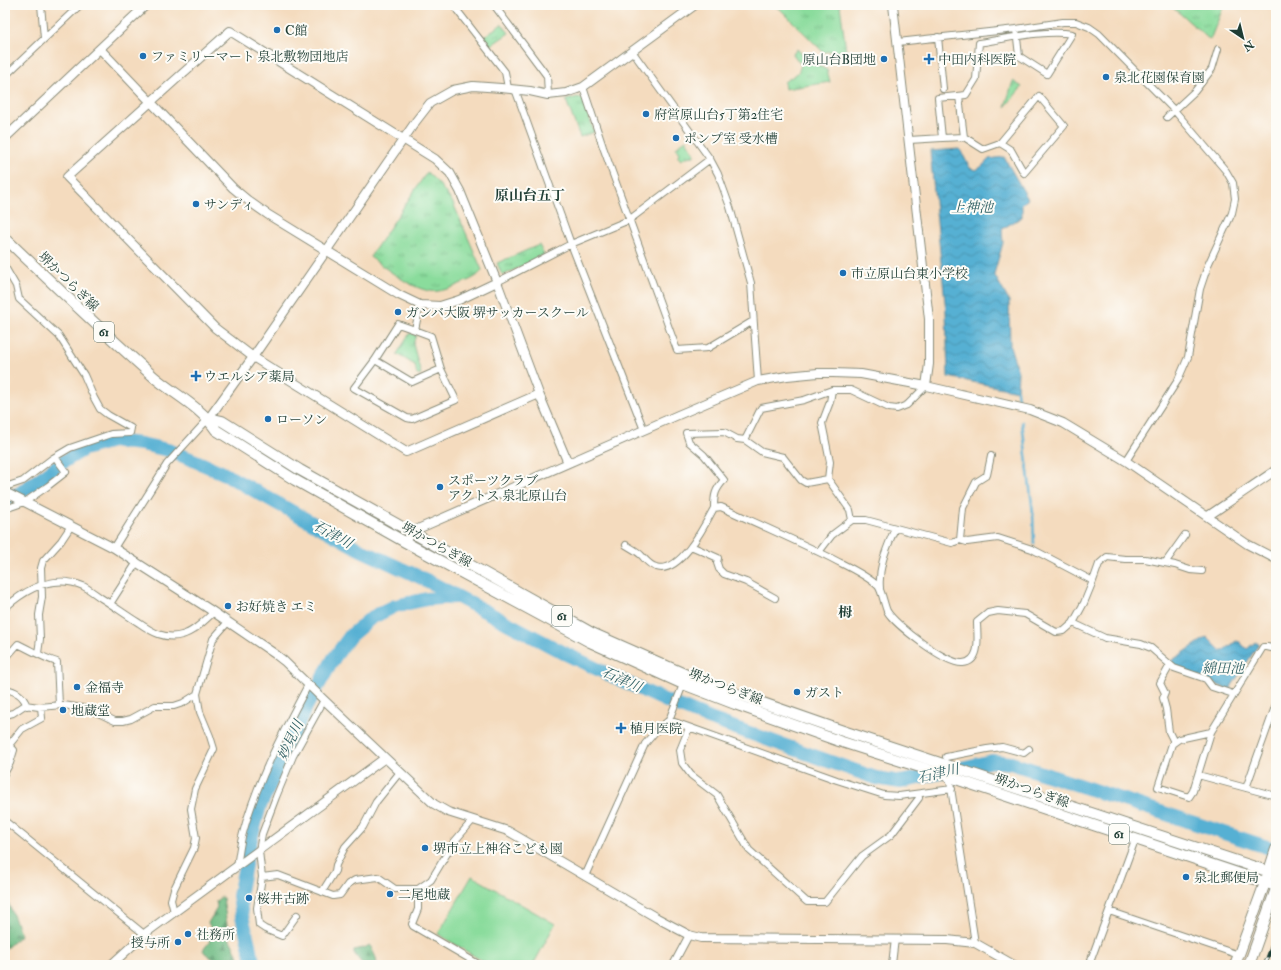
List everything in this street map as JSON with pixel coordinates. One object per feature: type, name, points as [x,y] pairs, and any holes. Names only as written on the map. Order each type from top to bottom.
[{"type":"main road","name":"堺かつらぎ線","points":[[5,238],[103,331],[163,385],[208,418],[216,430],[295,480],[405,542],[590,642],[683,684],[802,728],[923,768],[951,783],[962,781],[1266,883],[1276,888]]},
{"type":"main road","name":"堺かつらぎ線","points":[[208,418],[222,421],[300,470],[683,684],[710,684],[798,715],[945,762],[980,776],[1272,870]]},
{"type":"main road","points":[[1235,965],[1272,870],[1276,849]]},
{"type":"main road","points":[[1249,965],[1276,888]]},
{"type":"street","points":[[41,5],[44,38]]},
{"type":"street","points":[[5,76],[80,5]]},
{"type":"street","points":[[5,138],[146,5]]},
{"type":"street","points":[[453,5],[505,72],[644,430]]},
{"type":"street","points":[[494,5],[547,76],[548,95]]},
{"type":"street","points":[[114,548],[167,464],[208,418],[253,357],[430,103],[453,90],[472,86],[511,89],[548,95],[566,93],[583,87],[696,5]]},
{"type":"street","points":[[745,440],[761,408],[804,400],[832,390],[851,390],[889,408],[897,409],[908,405],[926,386],[929,364],[929,319],[893,5]]},
{"type":"street","points":[[898,42],[1016,29],[1063,22],[1076,22],[1089,27],[1099,34],[1174,110],[1226,171],[1233,183],[1235,199],[1232,213],[1208,265],[1200,289],[1188,357],[1178,380],[1126,461]]},
{"type":"street","points":[[942,138],[938,98],[966,95],[976,79],[979,43],[1017,37],[1061,32],[1072,34],[1047,74],[1019,56],[1017,37],[1016,29]]},
{"type":"street","points":[[539,394],[406,452],[253,357],[215,328],[67,178],[230,31],[435,158],[450,173],[460,191],[497,282],[539,394],[568,463]]},
{"type":"street","points":[[938,37],[943,89]]},
{"type":"street","points":[[100,49],[233,188],[250,202],[326,251],[399,295],[420,305],[440,306],[453,302],[497,282],[571,244],[629,220],[710,159]]},
{"type":"street","points":[[1167,117],[1195,91],[1212,69],[1218,49]]},
{"type":"street","points":[[632,51],[710,159],[718,174],[730,207],[751,283],[758,381]]},
{"type":"street","points":[[583,87],[629,220],[678,350],[708,348],[753,321]]},
{"type":"street","points":[[959,96],[964,137]]},
{"type":"street","points":[[909,140],[964,137],[982,149],[1000,142],[1040,96],[1064,126],[1024,173],[1011,150],[1000,142]]},
{"type":"street","points":[[5,267],[16,286],[19,299],[59,336],[84,375],[100,409],[131,428],[130,433],[110,434],[70,448],[22,481],[5,487]]},
{"type":"street","points":[[416,330],[420,305]]},
{"type":"street","points":[[398,324],[416,330],[431,336],[441,369],[456,400],[412,419],[407,418],[354,388],[375,360],[398,324]]},
{"type":"street","points":[[375,360],[412,382],[441,369]]},
{"type":"street","points":[[405,542],[411,532],[758,381],[787,376],[833,373],[861,374],[926,386],[1030,410],[1063,423],[1126,461],[1247,544],[1276,559]]},
{"type":"street","points":[[832,390],[830,402],[822,423],[830,462],[828,479],[850,510],[852,520]]},
{"type":"street","points":[[626,545],[642,556],[650,564],[658,568],[664,568],[680,558],[691,546],[714,508],[714,494],[724,480],[704,455],[689,442],[686,433],[724,432],[737,440],[745,440],[762,452],[783,457],[801,480],[806,484],[828,479]]},
{"type":"street","points":[[960,540],[963,508],[976,482],[987,475],[991,456]]},
{"type":"street","points":[[5,508],[24,501],[48,486],[66,472],[56,457]]},
{"type":"street","points":[[1208,516],[1276,470]]},
{"type":"street","points":[[5,492],[114,548],[214,612],[284,661],[323,700],[434,804],[448,812],[472,821],[508,831],[689,935],[701,938],[947,940],[975,943],[1014,965]]},
{"type":"street","points":[[714,508],[721,507],[819,552],[873,581],[880,588]]},
{"type":"street","points":[[819,552],[832,536],[852,520],[866,520],[952,543],[960,540],[967,542],[998,538],[1032,549],[1093,581]]},
{"type":"street","points":[[38,653],[40,639],[39,615],[42,597],[41,568],[43,561],[61,541],[71,526]]},
{"type":"street","points":[[895,528],[881,564],[879,578],[880,588],[888,612],[899,624],[930,649],[955,663],[963,663],[972,660],[976,654],[977,622],[988,613],[998,611],[1025,614],[1056,632],[1064,631],[1074,623],[1084,603],[1099,564],[1107,557],[1145,559],[1190,570],[1202,571]]},
{"type":"street","points":[[1165,563],[1185,535]]},
{"type":"street","points":[[691,546],[718,558],[717,563],[719,569],[724,574],[746,582],[774,598]]},
{"type":"street","points":[[110,604],[137,562]]},
{"type":"street","points":[[5,608],[15,599],[42,584],[66,582],[83,587],[150,631],[165,636],[175,637],[183,635],[214,612]]},
{"type":"street","points":[[174,912],[171,900],[174,889],[194,848],[196,838],[191,809],[195,789],[214,749],[200,712],[197,694],[213,639],[228,622]]},
{"type":"street","points":[[1074,623],[1105,638],[1141,644],[1151,648],[1174,668],[1206,679],[1212,688],[1233,694]]},
{"type":"street","points":[[5,659],[18,644],[38,653],[42,657],[57,662],[59,705]]},
{"type":"street","points":[[1211,732],[1179,739],[1172,744],[1158,787],[1188,797],[1194,791],[1211,732],[1263,647],[1276,649]]},
{"type":"street","points":[[1170,665],[1160,683],[1165,693],[1163,698],[1169,732],[1174,742]]},
{"type":"street","points":[[584,876],[644,744],[670,718],[683,684]]},
{"type":"street","points":[[238,866],[242,834],[254,798],[275,747],[309,686]]},
{"type":"street","points":[[5,689],[24,697],[28,706]]},
{"type":"street","points":[[5,715],[13,713],[25,705],[41,707],[59,705],[83,708],[115,721],[123,721],[131,719],[155,706],[174,706],[183,703],[197,694]]},
{"type":"street","points":[[297,915],[282,936],[264,929],[259,925],[257,908],[262,877],[258,852],[262,834],[293,756],[323,700]]},
{"type":"street","points":[[1246,788],[1276,704]]},
{"type":"street","points":[[5,772],[10,763],[14,750],[9,745],[22,729],[42,718],[41,707]]},
{"type":"street","points":[[670,718],[689,728],[884,795],[899,796],[919,794],[951,783]]},
{"type":"street","points":[[689,728],[680,750],[682,763],[691,775],[716,795],[749,850],[807,902],[825,902],[862,856],[891,835],[919,798],[919,794]]},
{"type":"street","points":[[975,943],[951,783],[945,762],[986,749],[1002,747],[1024,753],[1029,750]]},
{"type":"street","points":[[111,965],[144,934],[385,758]]},
{"type":"street","points":[[322,892],[335,871],[336,865],[345,847],[363,827],[376,802],[400,772]]},
{"type":"street","points":[[1198,775],[1276,796]]},
{"type":"street","points":[[5,821],[144,934]]},
{"type":"street","points":[[262,877],[278,875],[333,896],[340,895],[348,884],[355,880],[378,877],[395,889],[418,889],[431,880],[454,842],[472,821]]},
{"type":"street","points":[[1089,965],[1135,840]]},
{"type":"street","points":[[418,889],[418,910],[412,924],[413,926],[480,965]]},
{"type":"street","points":[[1109,911],[1239,955]]},
{"type":"street","points":[[673,965],[689,935]]},
{"type":"street","points":[[892,964],[895,939]]},
{"type":"green space","points":[[773,5],[840,5],[846,51],[823,52],[781,10]]},
{"type":"green space","points":[[1168,5],[1224,5],[1210,40],[1176,10]]},
{"type":"green space","points":[[502,24],[509,33],[490,46],[483,37]]},
{"type":"green space","points":[[797,49],[811,62],[827,70],[830,82],[785,89],[784,82],[798,73],[801,65],[793,54]]},
{"type":"green space","points":[[1013,81],[1022,87],[1005,107]]},
{"type":"green space","points":[[578,97],[583,99],[594,132],[580,137],[566,100]]},
{"type":"green space","points":[[686,140],[694,152],[694,156],[686,157],[681,160],[677,156],[680,153],[676,147]]},
{"type":"green space","points":[[427,172],[439,184],[453,203],[482,270],[478,275],[471,279],[451,288],[437,291],[429,291],[414,286],[398,277],[370,257]]},
{"type":"green space","points":[[539,245],[544,255],[504,275],[501,273],[497,263]]},
{"type":"green space","points":[[410,333],[416,335],[413,344],[421,374],[417,375],[415,365],[397,354]]},
{"type":"green space","points":[[472,876],[555,924],[533,965],[489,965],[438,934]]},
{"type":"green space","points":[[5,895],[21,935],[5,949]]},
{"type":"green space","points":[[221,897],[223,898],[229,938],[239,957],[241,965],[215,965],[217,962],[203,950],[210,941],[205,936],[206,932],[211,928],[208,923],[217,908],[216,901]]},
{"type":"green space","points":[[370,945],[376,958],[377,965],[363,965],[354,953],[354,950]]},
{"type":"water","name":"上神池","points":[[960,149],[970,168],[976,170],[989,159],[1004,157],[1028,199],[1022,204],[1022,217],[1002,229],[1003,243],[994,274],[1009,301],[1010,346],[1018,372],[1017,391],[948,377],[946,312],[930,151]]},
{"type":"water","name":"綿田池","points":[[1207,637],[1221,651],[1224,651],[1236,641],[1240,642],[1247,649],[1255,642],[1259,644],[1229,690],[1174,665],[1171,661]]},
{"type":"waterway","points":[[1017,391],[1018,401]]},
{"type":"waterway","points":[[1022,422],[1033,513],[1034,544]]},
{"type":"waterway","name":"石津川","points":[[5,499],[20,493],[84,449],[112,441],[141,444],[168,450],[221,472],[361,550],[426,580],[566,654],[664,700],[710,719],[876,778],[901,782],[992,761],[1011,763],[1276,850]]},
{"type":"waterway","name":"妙見川","points":[[254,965],[242,916],[239,896],[248,850],[260,806],[307,705],[334,658],[350,636],[371,618],[395,606],[427,599],[455,597]]},
{"type":"railway","points":[[1265,965],[1276,935]]},
{"type":"place","name":"C館","points":[[277,30]]},
{"type":"place","name":"ファミリーマート 泉北敷物団地店","points":[[143,56]]},
{"type":"place","name":"原山台B団地","points":[[884,59]]},
{"type":"place","name":"中田内科医院","points":[[929,59]]},
{"type":"place","name":"泉北花園保育園","points":[[1106,77]]},
{"type":"place","name":"府営原山台5丁第2住宅","points":[[646,114]]},
{"type":"place","name":"ポンプ室 受水槽","points":[[676,138]]},
{"type":"place","name":"サンディ","points":[[196,204]]},
{"type":"place","name":"市立原山台東小学校","points":[[843,273]]},
{"type":"place","name":"ガンバ大阪 堺サッカースクール","points":[[398,312]]},
{"type":"place","name":"ウエルシア薬局","points":[[196,376]]},
{"type":"place","name":"ローソン","points":[[268,419]]},
{"type":"place","name":"スポーツクラブ アクトス 泉北原山台","points":[[440,487]]},
{"type":"place","name":"お好焼き エミ","points":[[228,606]]},
{"type":"place","name":"金福寺","points":[[77,687]]},
{"type":"place","name":"ガスト","points":[[797,692]]},
{"type":"place","name":"地蔵堂","points":[[63,710]]},
{"type":"place","name":"植月医院","points":[[621,728]]},
{"type":"place","name":"堺市立上神谷こども園","points":[[425,848]]},
{"type":"place","name":"泉北郵便局","points":[[1186,877]]},
{"type":"place","name":"二尾地蔵","points":[[390,894]]},
{"type":"place","name":"桜井古跡","points":[[249,898]]},
{"type":"place","name":"社務所","points":[[188,934]]},
{"type":"place","name":"授与所","points":[[178,942]]},
{"type":"district","name":"原山台五丁","points":[[530,195]]},
{"type":"district","name":"栂","points":[[845,612]]}]
